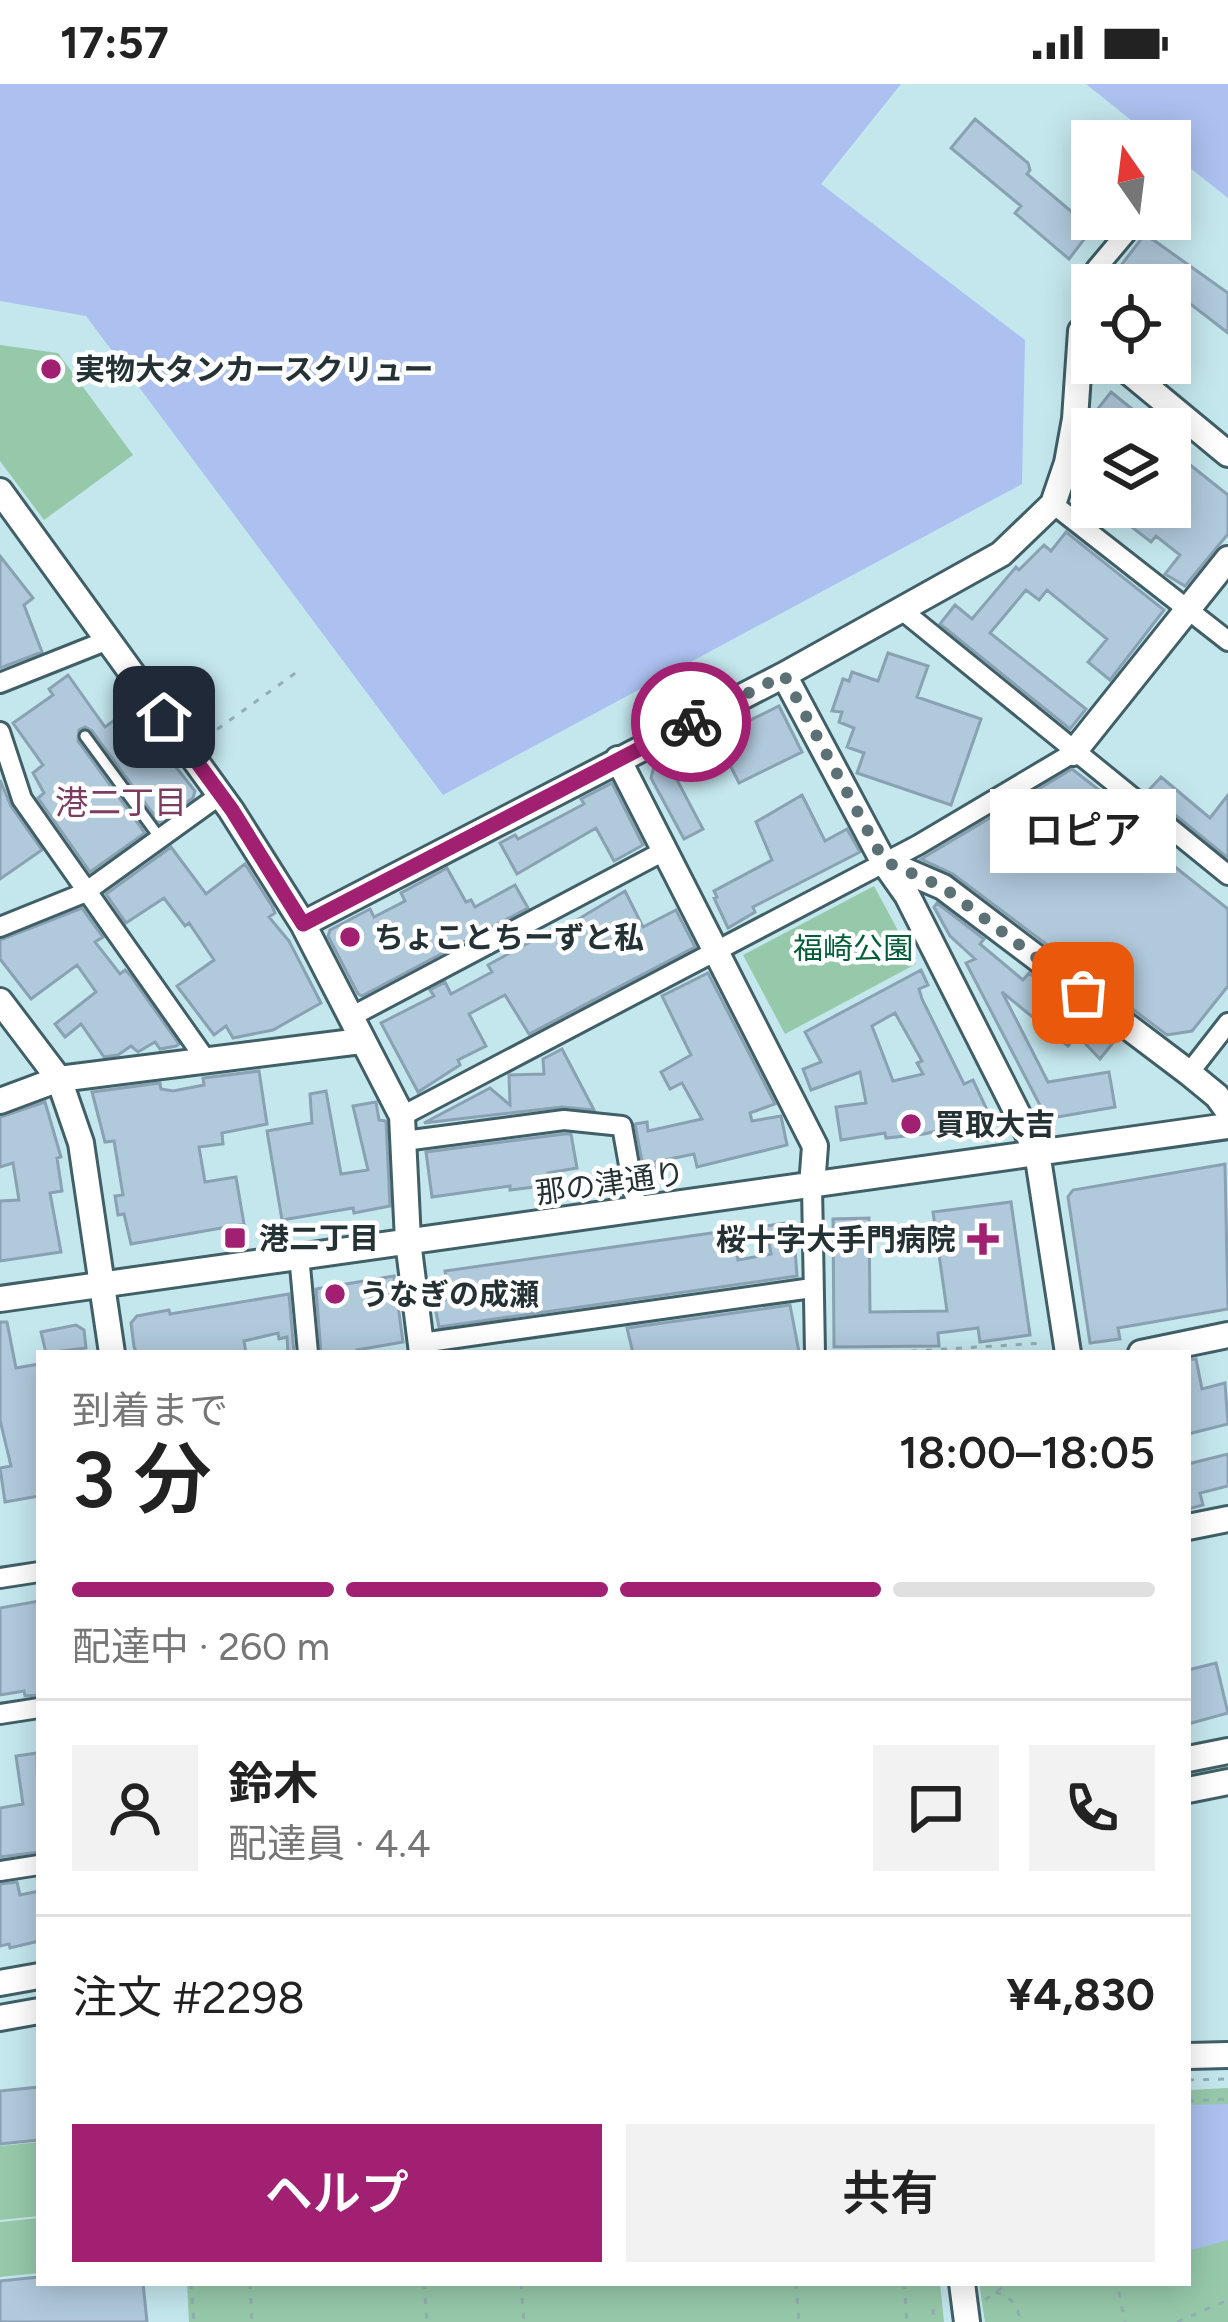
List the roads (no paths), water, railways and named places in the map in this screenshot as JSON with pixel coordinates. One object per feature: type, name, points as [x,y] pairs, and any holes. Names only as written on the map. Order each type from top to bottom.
[{"type":"street","points":[[1100,264],[1120,240]]},
{"type":"street","points":[[303,924],[784,675],[1001,554],[1053,504],[1071,441],[1080,384]]},
{"type":"street","points":[[1143,384],[1228,454]]},
{"type":"street","points":[[0,491],[220,795],[303,924],[361,1041],[403,1128],[408,1241],[421,1348],[812,1288]]},
{"type":"street","points":[[1053,504],[1228,641]]},
{"type":"street","points":[[403,1128],[716,951],[918,845],[1073,753],[1228,559]]},
{"type":"street","points":[[903,611],[1228,875]]},
{"type":"street","points":[[0,683],[107,640]]},
{"type":"street","points":[[784,675],[917,915],[1037,1152],[1060,1348]]},
{"type":"street","points":[[0,732],[22,799],[206,1060]]},
{"type":"street","points":[[618,759],[815,1147],[815,1350]]},
{"type":"street","points":[[0,927],[85,893],[220,795]]},
{"type":"street","points":[[360,1012],[664,851]]},
{"type":"street","points":[[884,861],[943,887],[1189,1073],[1228,1111]]},
{"type":"street","points":[[0,1001],[59,1079],[81,1143],[112,1350]]},
{"type":"street","points":[[1189,1073],[1228,1023]]},
{"type":"street","points":[[0,1101],[59,1079],[361,1041]]},
{"type":"street","points":[[403,1128],[564,1120],[622,1126],[637,1210]]},
{"type":"street","name":"那の津通り","points":[[0,1299],[1228,1126]]},
{"type":"street","points":[[299,1256],[308,1350]]},
{"type":"street","points":[[1156,1350],[1228,1335]]},
{"type":"street","points":[[1191,1526],[1228,1519]]},
{"type":"street","points":[[0,1578],[36,1572]]},
{"type":"street","points":[[0,1714],[36,1708]]},
{"type":"street","points":[[1191,1758],[1228,1751]]},
{"type":"street","points":[[1191,1789],[1228,1782]]},
{"type":"street","points":[[0,1871],[36,1865]]},
{"type":"street","points":[[0,1983],[36,1977]]},
{"type":"street","points":[[0,2018],[36,2012]]},
{"type":"street","points":[[1191,2056],[1228,2054]]},
{"type":"lane","points":[[85,736],[160,838]]},
{"type":"water","points":[[0,84],[901,84],[821,184],[1025,340],[1022,484],[443,795],[86,316],[0,301]]},
{"type":"water","points":[[1086,84],[1228,84],[1228,198],[1191,169],[1191,120],[1131,120]]},
{"type":"water","points":[[1228,2104],[1228,2240],[1191,2250],[1191,2105]]},
{"type":"place","name":"実物大タンカースクリュー","points":[[51,369]]},
{"type":"place","name":"ちょことちーずと私","points":[[350,937]]},
{"type":"place","name":"ロピア","points":[[1083,993]]},
{"type":"place","name":"買取大吉","points":[[911,1124]]},
{"type":"place","name":"港二丁目","points":[[235,1238]]},
{"type":"place","name":"桜十字大手門病院","points":[[983,1239]]},
{"type":"place","name":"うなぎの成瀬","points":[[335,1294]]},
{"type":"district","name":"港二丁目","points":[[121,802]]},
{"type":"park label","name":"福崎公園","points":[[853,948]]}]
